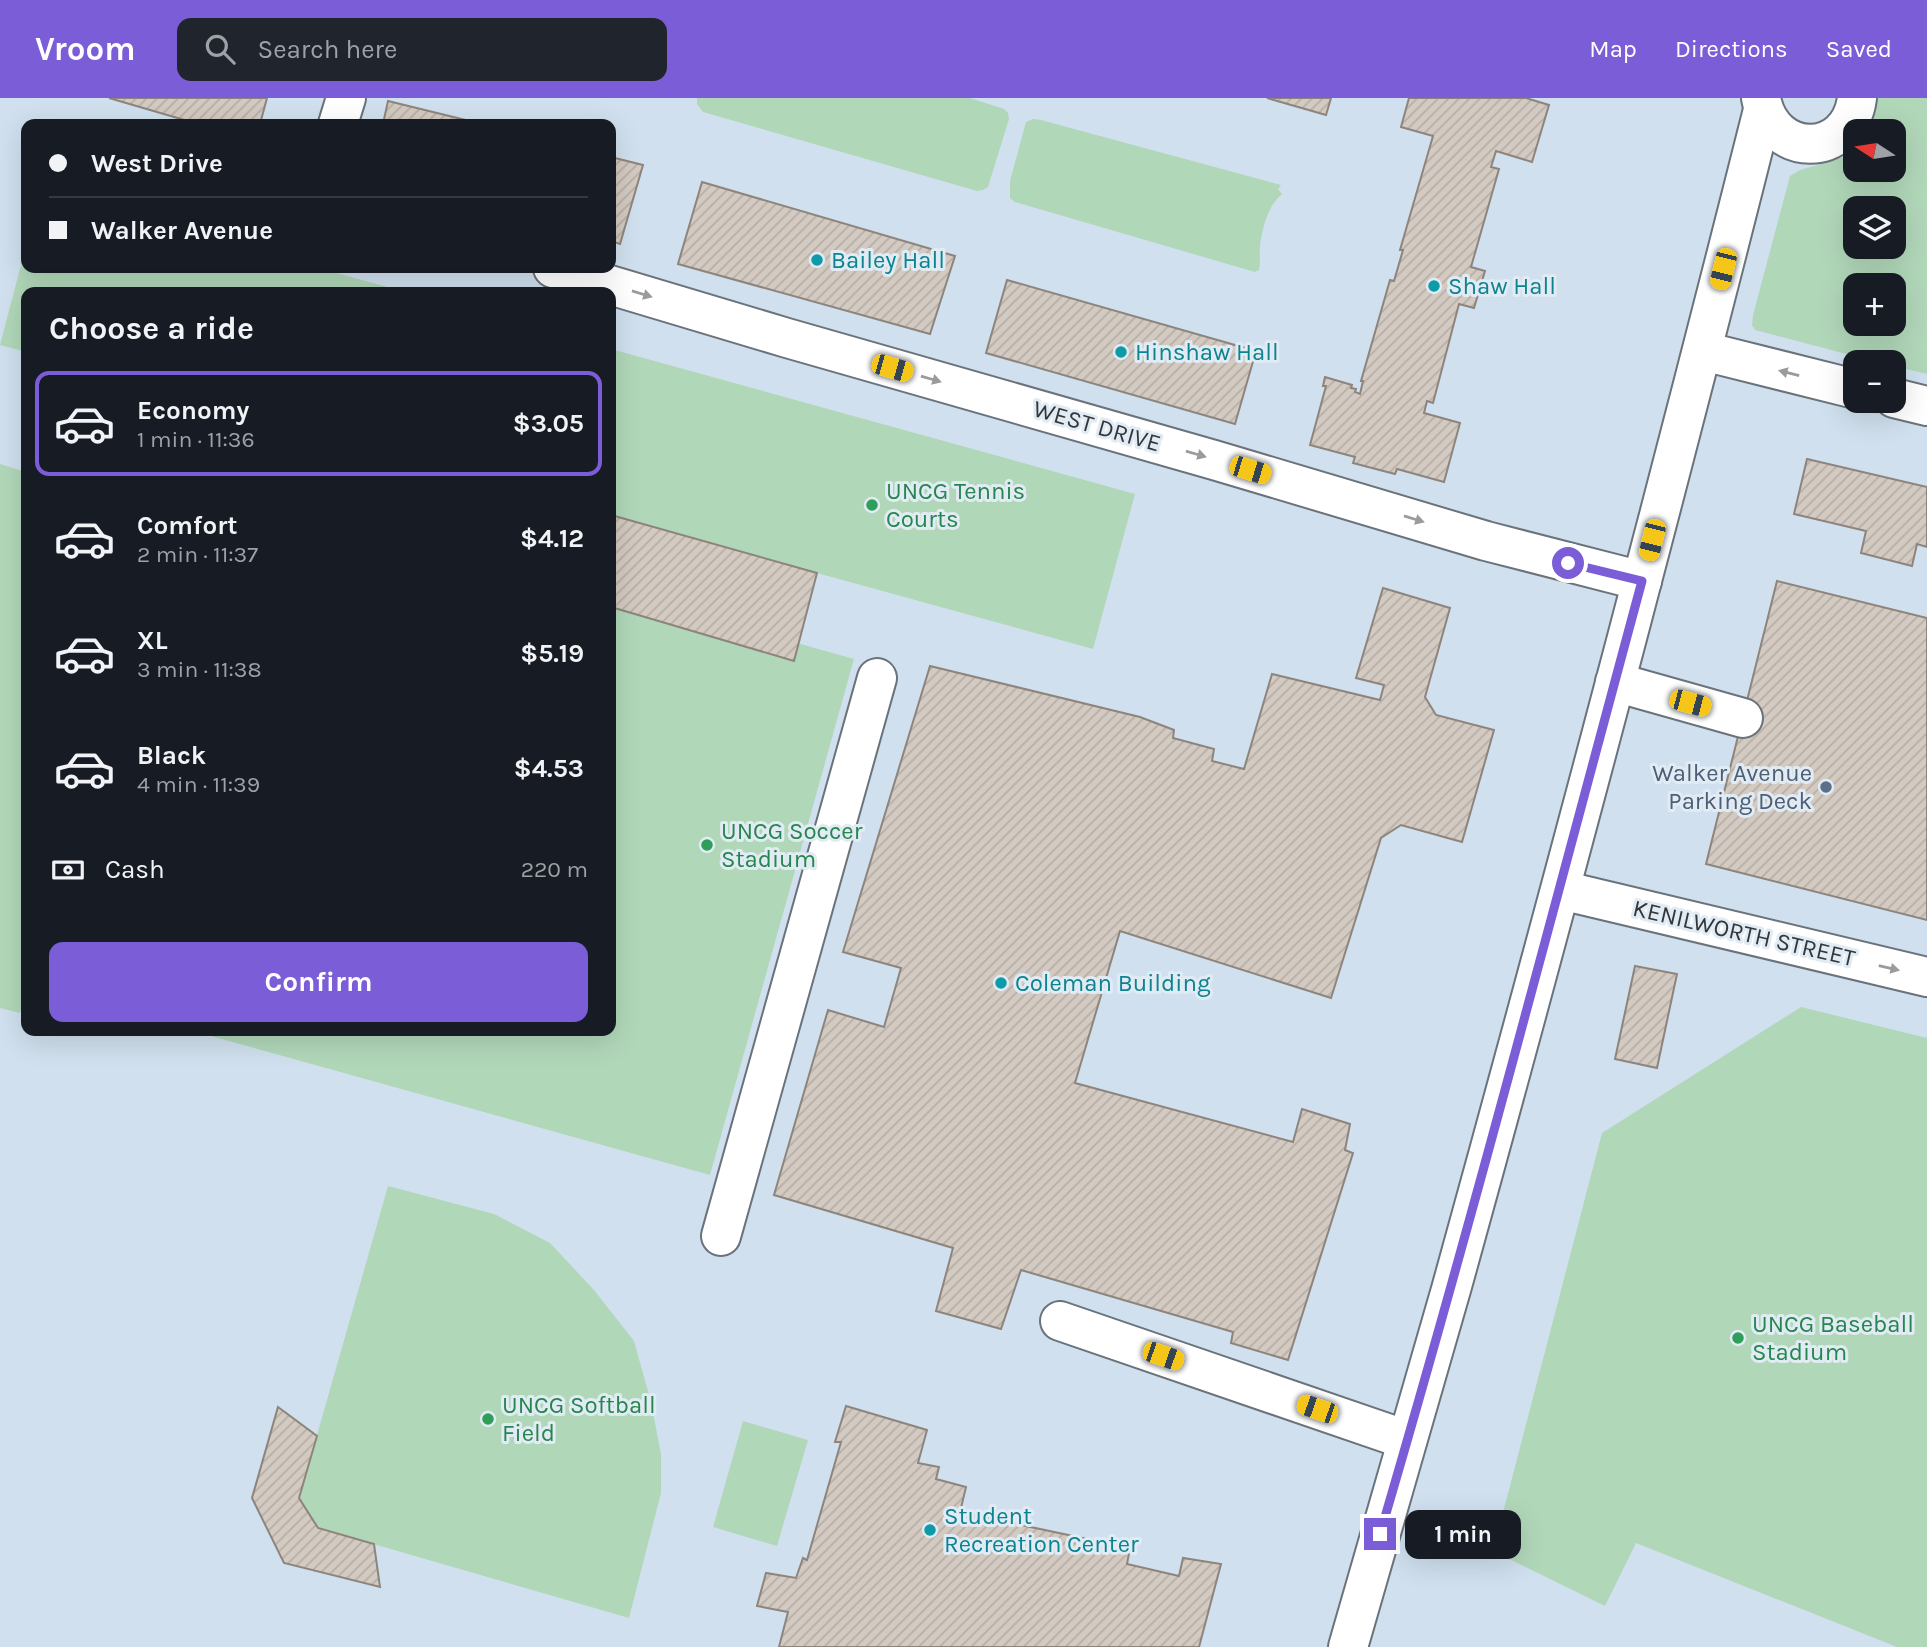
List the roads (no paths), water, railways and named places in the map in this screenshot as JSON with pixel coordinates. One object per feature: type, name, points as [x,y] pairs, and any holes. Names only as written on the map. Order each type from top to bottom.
[{"type":"street","points":[[340,119],[346,98]]},
{"type":"street","points":[[1762,104],[1771,125],[1784,136],[1801,142],[1820,143],[1835,136],[1848,125],[1856,110],[1857,98]]},
{"type":"street","points":[[1348,1647],[1561,890],[1703,351],[1762,104]]},
{"type":"street","name":"WEST DRIVE","points":[[570,273],[1486,541],[1642,581]]},
{"type":"street","points":[[1703,351],[1843,386]]},
{"type":"street","points":[[1906,401],[1927,406]]},
{"type":"street","points":[[721,1236],[877,678]]},
{"type":"street","points":[[1615,682],[1743,718]]},
{"type":"street","name":"KENILWORTH STREET","points":[[1561,890],[1927,976]]},
{"type":"street","points":[[1060,1321],[1407,1440]]},
{"type":"place","name":"Bailey Hall","points":[[817,260]]},
{"type":"place","name":"Shaw Hall","points":[[1434,286]]},
{"type":"place","name":"Hinshaw Hall","points":[[1121,352]]},
{"type":"place","name":"UNCG Tennis Courts","points":[[872,505]]},
{"type":"place","name":"Walker Avenue Parking Deck","points":[[1826,787]]},
{"type":"place","name":"UNCG Soccer Stadium","points":[[707,845]]},
{"type":"place","name":"Coleman Building","points":[[1001,983]]},
{"type":"place","name":"UNCG Baseball Stadium","points":[[1738,1338]]},
{"type":"place","name":"UNCG Softball Field","points":[[488,1419]]},
{"type":"place","name":"Student Recreation Center","points":[[930,1530]]}]
